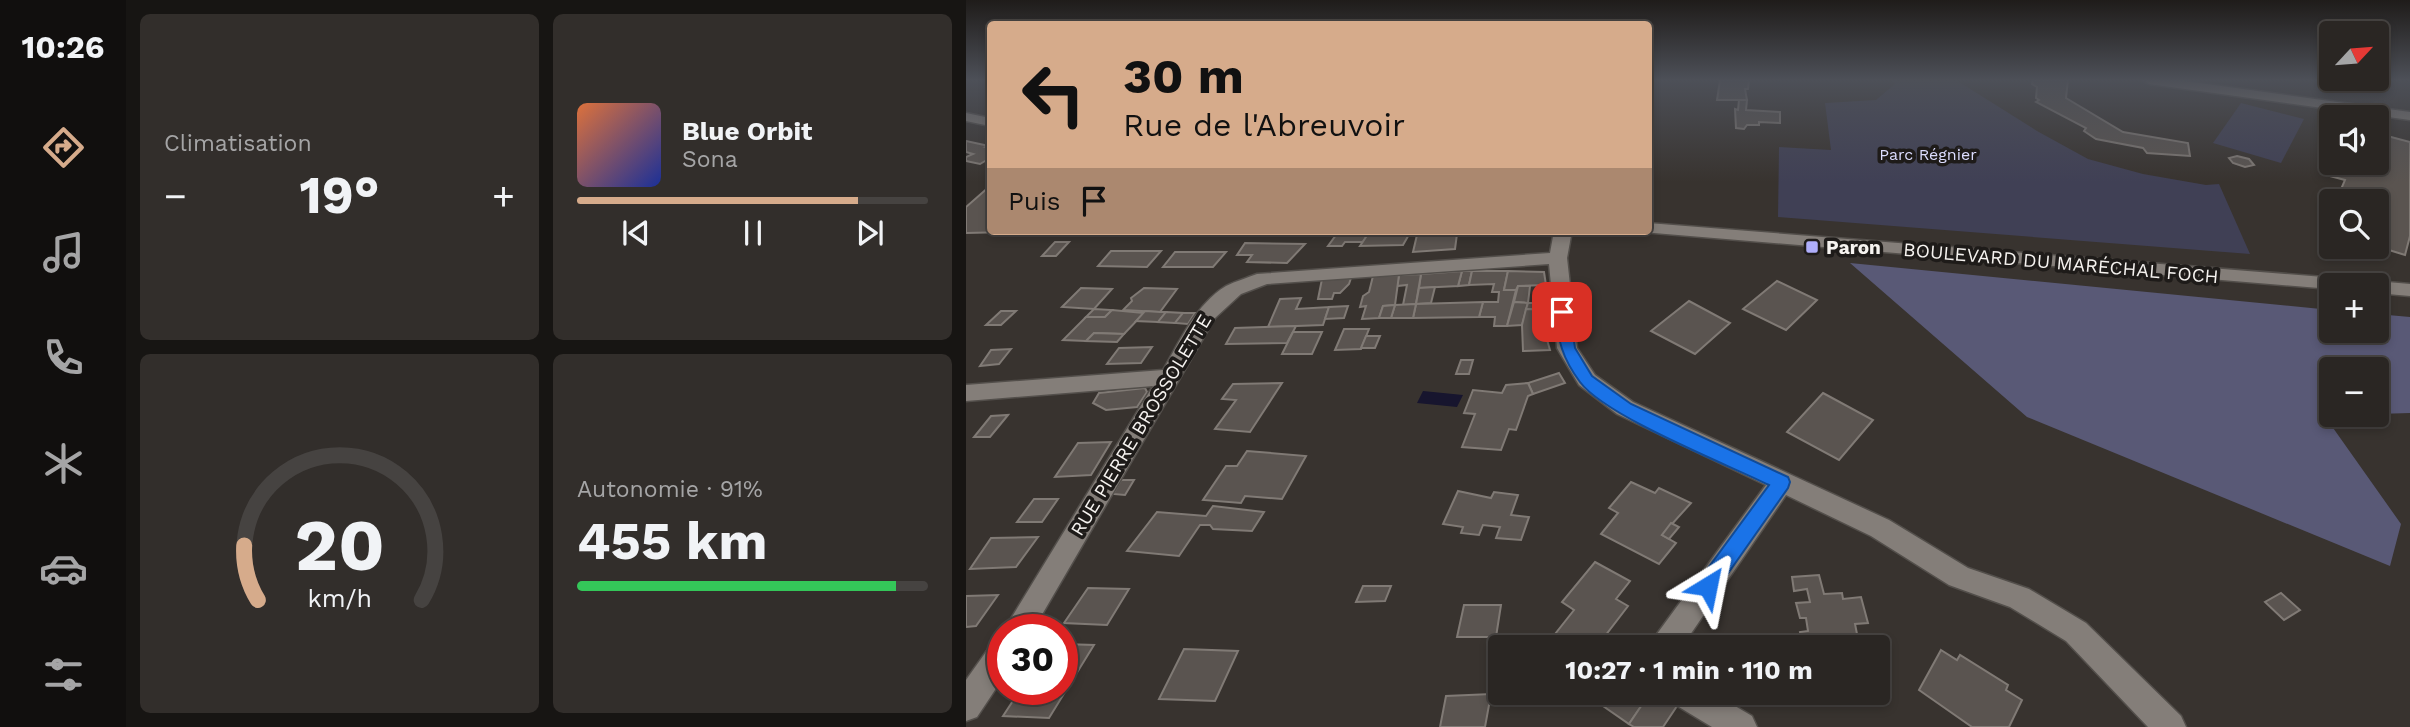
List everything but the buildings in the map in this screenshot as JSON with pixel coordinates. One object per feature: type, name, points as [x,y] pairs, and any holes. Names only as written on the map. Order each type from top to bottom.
[{"type":"street","points":[[966,117],[987,121]]},
{"type":"street","name":"BOULEVARD DU MARÉCHAL FOCH","points":[[1652,228],[2319,283]]},
{"type":"street","points":[[1562,235],[1558,258],[1567,348],[1587,380],[1625,408],[1880,528],[1959,577],[2019,598],[2076,632],[2170,727]]},
{"type":"street","name":"RUE PIERRE BROSSOLETTE","points":[[1027,614],[1168,377],[1207,314],[1220,300],[1264,278],[1558,258]]},
{"type":"street","points":[[2389,288],[2410,290]]},
{"type":"street","points":[[966,393],[1168,377]]},
{"type":"street","points":[[1673,635],[1781,482]]},
{"type":"street","points":[[966,706],[987,675]]},
{"type":"street","points":[[1705,705],[1741,727]]},
{"type":"green space","name":"Parc Régnier","points":[[1826,114],[2010,114],[2088,159],[2143,174],[2206,185],[2219,184],[2250,254],[1778,217],[1779,147],[1831,150]]},
{"type":"green space","points":[[2233,114],[2284,114],[2304,119],[2281,163],[2213,143]]},
{"type":"shaded area","points":[[1850,263],[2319,309],[2319,343],[2389,343],[2389,315],[2410,317],[2410,413],[2389,414],[2389,357],[2319,357],[2319,427],[2332,427],[2401,524],[2390,566],[2027,417]]},
{"type":"shaded area","points":[[1423,391],[1463,395],[1457,407],[1417,403]]},
{"type":"place","name":"Paron","points":[[1812,247]]},
{"type":"route","points":[[1562,312],[1567,348],[1587,380],[1625,408],[1781,482],[1708,586]]}]
